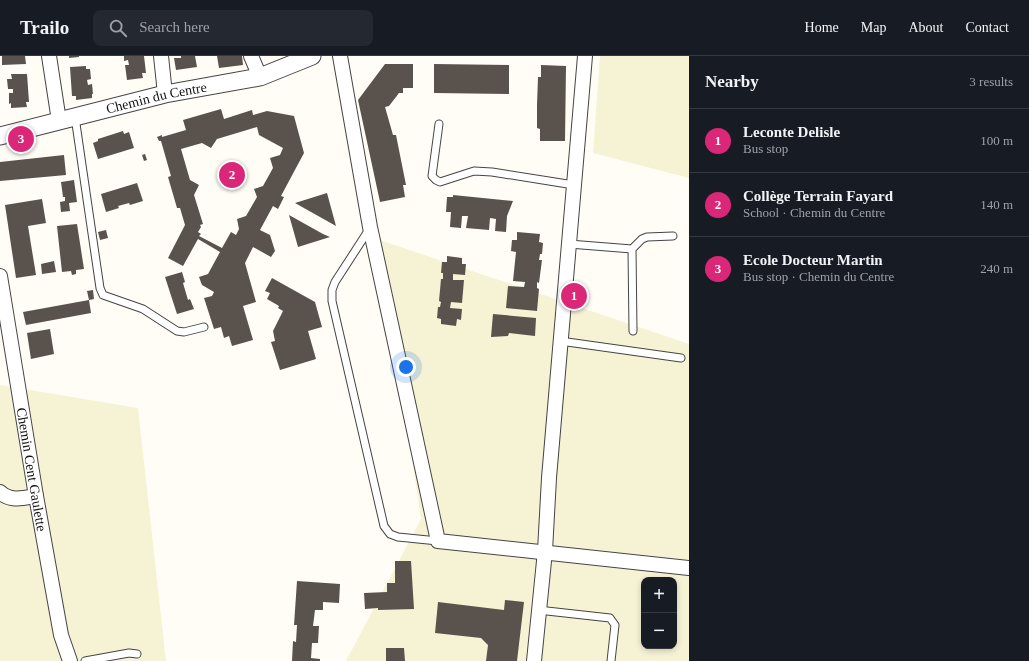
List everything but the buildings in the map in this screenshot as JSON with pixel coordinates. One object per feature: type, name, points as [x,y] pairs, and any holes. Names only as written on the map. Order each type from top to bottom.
[{"type":"street","points":[[49,56],[59,121]]},
{"type":"street","points":[[161,56],[165,94]]},
{"type":"street","points":[[251,56],[260,77]]},
{"type":"street","name":"Chemin du Centre","points":[[0,136],[165,94],[260,77],[312,56]]},
{"type":"street","points":[[340,56],[370,227],[438,540],[689,568]]},
{"type":"street","points":[[534,661],[545,551],[548,478],[585,56]]},
{"type":"street","name":"Chemin Cent Gaulette","points":[[0,276],[36,496],[62,635],[70,661]]},
{"type":"street","points":[[0,492],[3,495],[14,499],[36,496]]},
{"type":"lane","points":[[75,116],[100,288],[104,295],[143,309],[178,331],[184,332],[204,327]]},
{"type":"lane","points":[[438,124],[432,176],[440,182],[474,171],[492,172],[574,185]]},
{"type":"lane","points":[[370,227],[335,282],[332,290],[332,300],[384,526],[390,534],[398,537],[438,540]]},
{"type":"lane","points":[[633,331],[632,249],[642,239],[647,237],[673,236]]},
{"type":"lane","points":[[569,244],[632,249]]},
{"type":"lane","points":[[560,341],[681,358]]},
{"type":"lane","points":[[538,610],[610,618],[614,621],[615,625],[611,661]]},
{"type":"lane","points":[[85,661],[129,653],[137,654]]},
{"type":"shaded area","points":[[600,56],[689,56],[689,178],[593,153]]},
{"type":"shaded area","points":[[380,240],[689,344],[689,661],[346,661],[421,519]]},
{"type":"shaded area","points":[[0,385],[138,408],[166,661],[0,661]]},
{"type":"place","name":"Ecole Docteur Martin","points":[[21,139]]},
{"type":"place","name":"Collège Terrain Fayard","points":[[232,175]]},
{"type":"place","name":"Leconte Delisle","points":[[574,296]]}]
